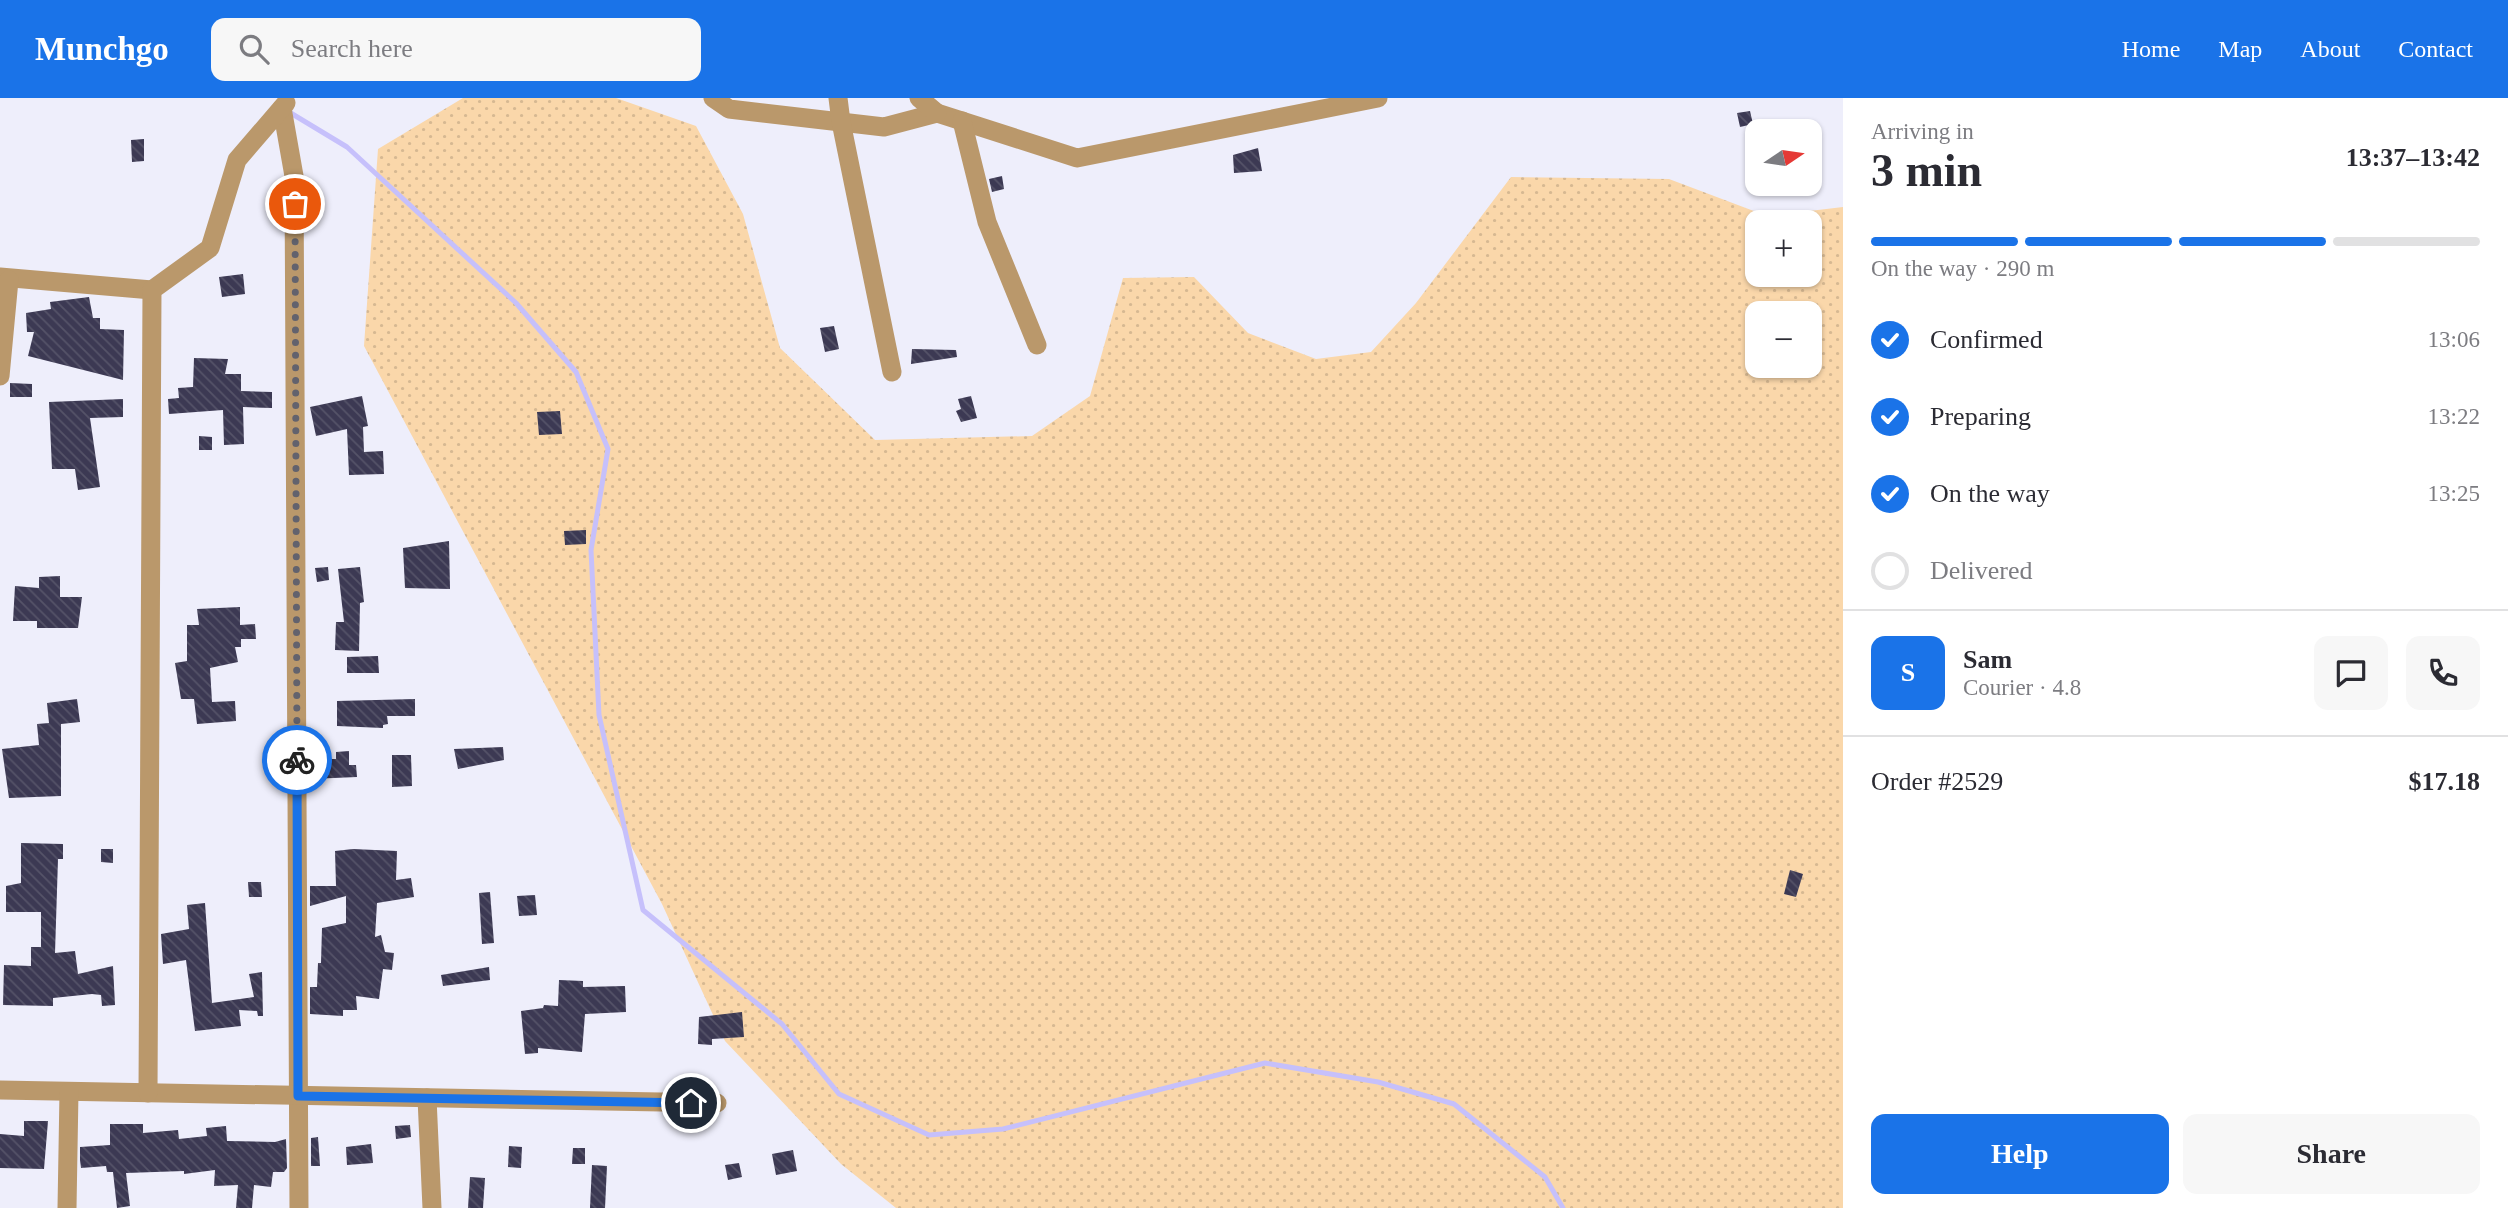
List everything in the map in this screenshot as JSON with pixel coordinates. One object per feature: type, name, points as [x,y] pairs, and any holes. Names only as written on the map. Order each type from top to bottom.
[{"type":"street","points":[[713,98],[729,109],[884,127],[937,113]]},
{"type":"street","points":[[838,98],[892,372]]},
{"type":"street","points":[[919,98],[937,113],[1077,158],[1378,98]]},
{"type":"street","points":[[0,376],[4,279],[152,290],[210,248],[237,160],[287,103]]},
{"type":"street","points":[[287,103],[294,176],[299,1208]]},
{"type":"street","points":[[962,121],[987,222],[1037,345]]},
{"type":"street","points":[[148,1093],[152,290]]},
{"type":"street","points":[[0,1090],[717,1103]]},
{"type":"street","points":[[67,1208],[69,1092]]},
{"type":"street","points":[[427,1098],[432,1208]]},
{"type":"shaded area","points":[[463,98],[616,98],[696,126],[743,214],[780,348],[875,440],[1032,436],[1090,396],[1123,278],[1194,277],[1248,333],[1316,359],[1371,352],[1416,303],[1511,177],[1669,179],[1751,210],[1745,210],[1745,287],[1822,287],[1822,210],[1818,210],[1843,207],[1843,1208],[896,1208],[841,1164],[725,1041],[662,904],[364,346],[378,149]]},
{"type":"building","points":[[1750,111],[1752,119],[1745,119],[1745,126],[1740,127],[1737,113]]},
{"type":"building","points":[[144,139],[144,161],[132,162],[131,140]]},
{"type":"building","points":[[1258,148],[1262,171],[1234,173],[1233,155]]},
{"type":"building","points":[[1002,176],[1004,189],[992,192],[989,179]]},
{"type":"building","points":[[243,274],[245,294],[222,297],[219,277]]},
{"type":"building","points":[[89,297],[93,318],[100,318],[100,329],[124,330],[123,380],[28,356],[34,332],[27,332],[26,313],[51,309],[50,302]]},
{"type":"building","points":[[834,326],[839,349],[825,352],[820,328]]},
{"type":"building","points":[[912,349],[956,350],[957,357],[911,364]]},
{"type":"building","points":[[194,358],[228,359],[225,374],[241,374],[241,391],[272,392],[272,408],[243,407],[244,444],[224,445],[223,410],[169,414],[168,399],[179,398],[178,388],[193,387]]},
{"type":"building","points":[[10,383],[32,384],[32,397],[10,397]]},
{"type":"building","points":[[362,396],[368,426],[363,427],[364,452],[383,451],[384,474],[349,475],[347,429],[316,436],[310,407]]},
{"type":"building","points":[[971,396],[977,418],[961,422],[956,411],[961,409],[958,399]]},
{"type":"building","points":[[123,399],[123,417],[90,418],[100,487],[78,490],[75,469],[52,469],[49,402]]},
{"type":"building","points":[[560,411],[562,434],[539,435],[537,412]]},
{"type":"building","points":[[199,436],[212,437],[212,450],[199,450]]},
{"type":"building","points":[[586,530],[586,544],[565,545],[564,531]]},
{"type":"building","points":[[449,541],[450,589],[405,588],[403,548]]},
{"type":"building","points":[[328,567],[329,580],[317,582],[315,568]]},
{"type":"building","points":[[360,567],[364,602],[360,603],[359,651],[335,650],[336,622],[344,622],[338,569]]},
{"type":"building","points":[[60,576],[60,597],[82,597],[78,628],[37,628],[37,621],[13,621],[15,586],[39,588],[39,577]]},
{"type":"building","points":[[240,607],[240,625],[255,624],[256,639],[241,639],[241,647],[235,647],[238,662],[210,668],[212,702],[235,701],[236,721],[197,724],[194,699],[181,699],[175,663],[187,661],[187,625],[199,625],[197,609]]},
{"type":"building","points":[[378,656],[379,673],[347,673],[347,657]]},
{"type":"building","points":[[77,699],[80,722],[61,724],[61,796],[9,798],[2,749],[39,745],[37,724],[49,723],[47,703]]},
{"type":"building","points":[[415,699],[415,716],[387,716],[388,724],[383,725],[383,728],[337,726],[337,701]]},
{"type":"building","points":[[503,747],[504,760],[458,769],[454,749]]},
{"type":"building","points":[[349,751],[349,765],[356,765],[357,777],[310,779],[310,759],[336,759],[336,752]]},
{"type":"building","points":[[392,755],[411,755],[412,786],[392,787]]},
{"type":"building","points":[[21,843],[63,844],[63,859],[58,859],[55,953],[75,951],[78,974],[113,966],[115,1005],[102,1006],[101,995],[92,994],[53,998],[53,1006],[3,1005],[4,965],[31,966],[31,947],[41,947],[41,912],[6,912],[6,886],[21,883]]},
{"type":"building","points":[[101,849],[113,849],[113,863],[101,862]]},
{"type":"building","points":[[335,851],[397,851],[396,880],[411,878],[414,897],[377,903],[375,937],[381,935],[385,952],[394,953],[392,970],[383,969],[379,999],[356,996],[357,1010],[343,1010],[343,1016],[310,1014],[310,987],[317,987],[318,963],[321,963],[322,928],[346,923],[346,896],[310,906],[310,886],[336,886]]},
{"type":"building","points":[[1790,870],[1803,874],[1796,897],[1784,894]]},
{"type":"building","points":[[248,882],[261,882],[262,897],[249,897]]},
{"type":"building","points":[[490,892],[494,943],[482,944],[479,893]]},
{"type":"building","points":[[535,895],[537,915],[519,916],[517,896]]},
{"type":"building","points":[[205,903],[212,1003],[254,997],[249,974],[262,972],[263,1016],[258,1016],[257,1011],[239,1010],[241,1026],[195,1031],[186,960],[163,964],[161,934],[189,929],[187,905]]},
{"type":"building","points":[[489,967],[490,980],[443,986],[441,975]]},
{"type":"building","points":[[559,980],[583,981],[583,987],[625,986],[626,1012],[585,1014],[582,1052],[538,1048],[538,1053],[525,1054],[521,1011],[543,1008],[544,1005],[558,1006]]},
{"type":"building","points":[[742,1012],[744,1037],[712,1039],[712,1045],[698,1044],[699,1017]]},
{"type":"building","points":[[24,1121],[48,1121],[44,1169],[0,1168],[0,1134],[24,1136]]},
{"type":"building","points":[[110,1124],[143,1124],[143,1133],[178,1130],[179,1139],[207,1136],[206,1128],[226,1126],[227,1141],[275,1142],[286,1139],[287,1168],[284,1172],[273,1172],[271,1187],[254,1185],[252,1208],[236,1208],[238,1185],[214,1186],[215,1170],[184,1174],[184,1171],[126,1173],[130,1206],[117,1208],[113,1172],[107,1172],[106,1166],[81,1168],[80,1160],[80,1147],[110,1145]]},
{"type":"building","points":[[410,1125],[411,1137],[396,1139],[395,1126]]},
{"type":"building","points":[[318,1137],[320,1166],[311,1166],[311,1138]]},
{"type":"building","points":[[371,1144],[373,1163],[347,1165],[346,1147]]},
{"type":"building","points":[[509,1146],[522,1147],[521,1168],[508,1167]]},
{"type":"building","points":[[573,1148],[585,1148],[585,1164],[572,1164]]},
{"type":"building","points":[[793,1150],[797,1171],[776,1175],[772,1154]]},
{"type":"building","points":[[739,1163],[742,1177],[728,1180],[725,1165]]},
{"type":"building","points":[[592,1165],[607,1166],[605,1208],[590,1208]]},
{"type":"building","points":[[470,1177],[485,1178],[483,1208],[468,1208]]},
{"type":"waterway","points":[[289,112],[347,147],[516,303],[576,372],[608,449],[591,550],[599,715],[643,910],[782,1024],[839,1094],[929,1135],[1003,1129],[1265,1063],[1378,1082],[1454,1104],[1545,1177],[1563,1208]]},
{"type":"way so far","points":[[295,204],[297,760]]},
{"type":"route","points":[[297,760],[298,1096],[691,1103]]}]
